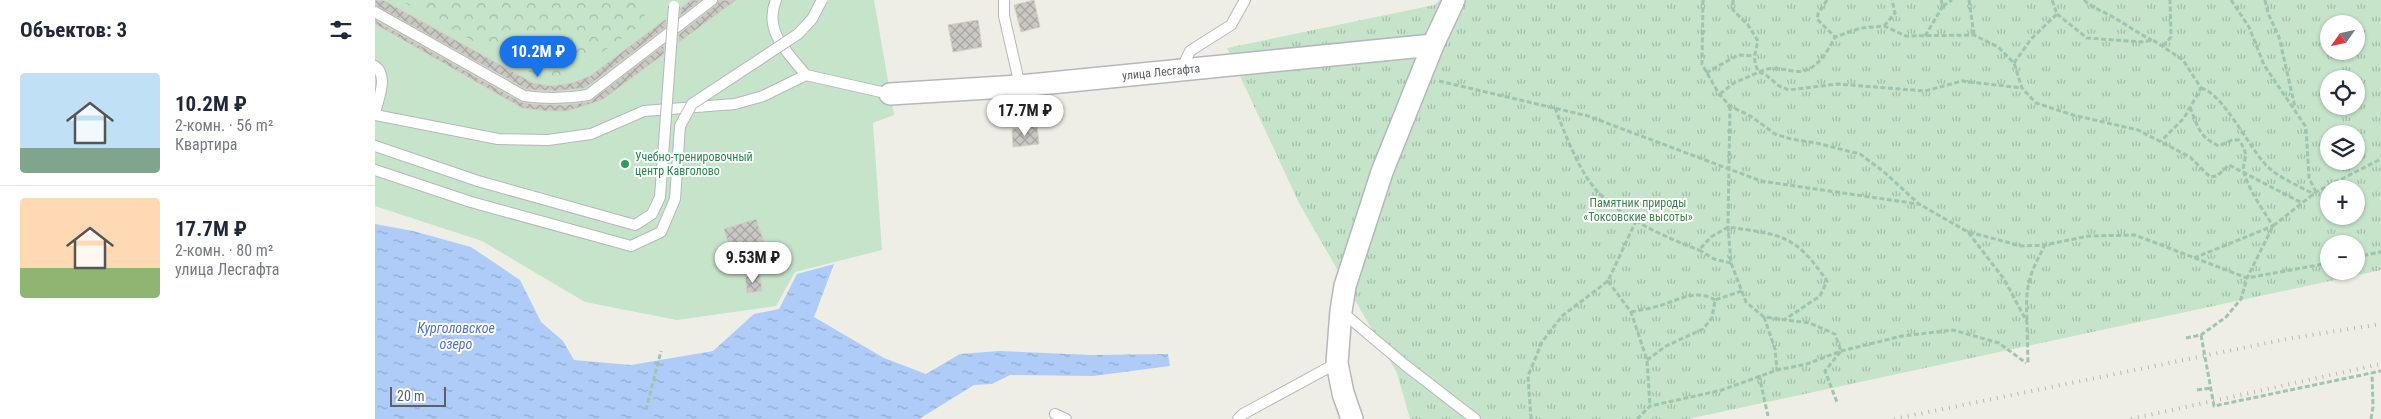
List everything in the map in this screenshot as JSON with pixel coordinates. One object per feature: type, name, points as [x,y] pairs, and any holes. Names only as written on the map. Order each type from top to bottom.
[{"type":"street","points":[[1353,419],[1343,393],[1337,363],[1345,286],[1382,172],[1422,77],[1433,44],[1454,0]]},
{"type":"street","name":"улица Лесгафта","points":[[890,94],[1020,86],[1182,68],[1433,44]]},
{"type":"lane","points":[[375,12],[524,96],[568,99],[588,95],[712,0]]},
{"type":"lane","points":[[776,0],[771,10],[776,40],[806,76]]},
{"type":"lane","points":[[375,170],[471,202],[631,246],[661,232],[675,199],[680,126],[692,104],[798,34],[811,19],[822,0]]},
{"type":"lane","points":[[1004,0],[1004,16],[1020,86]]},
{"type":"lane","points":[[1182,68],[1190,51],[1231,25],[1245,0]]},
{"type":"lane","points":[[375,146],[478,181],[635,225],[652,214],[661,197],[674,3]]},
{"type":"lane","points":[[375,66],[378,68],[383,79],[375,114],[498,139],[547,140],[591,134],[644,111],[735,104],[763,96],[806,76],[890,94]]},
{"type":"lane","points":[[1341,311],[1405,365],[1475,419]]},
{"type":"lane","points":[[1238,419],[1243,414],[1337,363]]},
{"type":"lane","points":[[1055,414],[1066,419]]},
{"type":"path","points":[[1703,0],[1702,64],[1719,94],[1730,106],[1752,117],[1775,134],[1791,140],[1816,143],[1861,154],[1885,172],[1919,204],[1968,232],[2021,246],[2045,245],[2087,236],[2135,235],[2247,278],[2320,265]]},
{"type":"path","points":[[1733,0],[1733,10],[1758,40],[1754,65],[1759,72],[1766,75],[1779,86],[1789,90],[1837,84],[1925,91],[1962,81],[2022,88]]},
{"type":"path","points":[[1827,0],[1817,19],[1835,37]]},
{"type":"path","points":[[1884,26],[1895,13],[1892,0]]},
{"type":"path","points":[[1941,0],[1943,6]]},
{"type":"path","points":[[1925,36],[1943,6],[1951,0]]},
{"type":"path","points":[[1969,0],[1974,35]]},
{"type":"path","points":[[2052,0],[2057,14],[2087,38],[2142,42],[2153,40]]},
{"type":"path","points":[[2084,0],[2089,5],[2113,16],[2131,30],[2153,40],[2183,60],[2201,88],[2210,90],[2231,117],[2246,141],[2269,168],[2315,193]]},
{"type":"path","points":[[2163,46],[2171,37],[2171,0]]},
{"type":"path","points":[[2231,0],[2249,27],[2264,65],[2307,127],[2309,178],[2315,193]]},
{"type":"path","points":[[2265,0],[2268,13],[2279,36],[2296,109]]},
{"type":"path","points":[[2014,63],[2031,40],[2057,14]]},
{"type":"path","points":[[1719,94],[1734,84],[1768,68],[1799,72],[1810,70],[1827,51],[1835,37],[1861,28],[1884,26],[1906,36],[1974,35],[1998,47],[2014,63],[2022,88],[2036,103],[2073,115],[2137,130],[2189,157],[2210,177],[2217,176],[2229,166],[2302,203]]},
{"type":"path","points":[[1706,73],[1738,55],[1754,56]]},
{"type":"path","points":[[1422,77],[1588,116],[1761,181],[1919,204]]},
{"type":"path","points":[[2161,141],[2184,118],[2201,88]]},
{"type":"path","points":[[1730,106],[1728,226],[1731,263],[1746,302],[1764,317],[1783,321],[1811,323],[1835,334],[1841,351]]},
{"type":"path","points":[[2190,107],[2200,134],[2210,142],[2219,146],[2232,140],[2239,140],[2247,156],[2244,172],[2255,198],[2273,226]]},
{"type":"path","points":[[1555,108],[1572,151],[1599,193],[1636,220],[1714,259],[1731,263]]},
{"type":"path","points":[[2194,258],[2273,226],[2315,193],[2381,159]]},
{"type":"path","points":[[1531,419],[1529,376],[1541,342],[1562,316],[1608,281],[1636,220]]},
{"type":"path","points":[[1699,250],[1711,237],[1728,226],[1767,232],[1787,238],[1810,257],[1827,281],[1820,296],[1783,321]]},
{"type":"path","points":[[2186,338],[2201,335],[2226,317],[2241,299],[2247,278],[2273,226]]},
{"type":"path","points":[[1968,232],[2004,279],[2027,322]]},
{"type":"path","points":[[1637,419],[1650,406],[1722,390],[1759,375],[1807,364],[1841,351],[1902,336],[1953,330],[1999,343],[2027,363],[2026,290],[2033,268],[2045,245]]},
{"type":"path","points":[[2365,255],[2381,252]]},
{"type":"path","points":[[1608,281],[1631,312],[1647,360],[1650,406]]},
{"type":"path","points":[[1631,312],[1661,306],[1685,295],[1708,296],[1715,300],[1742,291]]},
{"type":"path","points":[[1647,360],[1666,346],[1703,329],[1712,318],[1715,300]]},
{"type":"path","points":[[1764,317],[1775,349],[1777,370]]},
{"type":"path","points":[[2201,335],[2215,406],[2381,371]]},
{"type":"path","points":[[646,410],[661,351]]},
{"type":"path","points":[[1837,402],[1825,371],[1841,351]]},
{"type":"path","points":[[2371,419],[2373,407],[2372,373]]},
{"type":"path","points":[[1759,375],[1768,416]]},
{"type":"path","points":[[2197,390],[2211,388]]},
{"type":"green space","name":"Учебно-тренировочный центр Кавголово","points":[[375,0],[874,0],[894,115],[873,123],[882,250],[795,272],[776,306],[677,320],[585,302],[482,241],[375,206]]},
{"type":"green space","points":[[400,0],[644,0],[645,22],[574,72],[548,79],[527,71]]},
{"type":"green space","name":"Памятник природы «Токсовские высоты»","points":[[1440,0],[2381,0],[2381,270],[2365,273],[2365,235],[2320,235],[2320,280],[2334,280],[1688,419],[1410,419],[1397,373],[1299,203],[1227,48],[1434,5]]},
{"type":"water","name":"Курголовское озеро","points":[[375,224],[413,231],[471,247],[520,280],[541,322],[563,341],[574,360],[631,365],[713,351],[754,314],[779,309],[797,274],[834,264],[814,317],[884,358],[926,374],[960,354],[999,351],[1092,355],[1168,354],[1170,366],[1093,376],[1010,375],[992,384],[974,385],[919,419],[375,419]]},
{"type":"building","points":[[375,0],[383,0],[533,83],[552,86],[572,83],[590,76],[666,19],[666,27],[585,88],[556,91],[533,90],[526,89],[375,5]]},
{"type":"building","points":[[691,0],[701,0],[680,16],[681,8]]},
{"type":"building","points":[[719,0],[736,0],[678,43],[679,34],[716,5]]},
{"type":"building","points":[[1034,0],[1040,27],[1021,32],[1014,5]]},
{"type":"building","points":[[375,20],[521,102],[531,104],[564,105],[589,102],[664,45],[664,54],[602,100],[568,111],[545,111],[522,108],[375,24]]},
{"type":"building","points":[[978,20],[982,47],[953,52],[948,25]]},
{"type":"building","points":[[1037,126],[1039,144],[1013,147],[1012,129]]},
{"type":"building","points":[[756,219],[764,242],[731,253],[724,229]]},
{"type":"building","points":[[760,275],[762,291],[747,293],[745,277]]},
{"type":"railway","points":[[1894,419],[2292,338],[2381,324]]},
{"type":"railway","points":[[2131,419],[2381,364]]},
{"type":"place","name":"Учебно-тренировочный центр Кавголово","points":[[625,164]]}]
